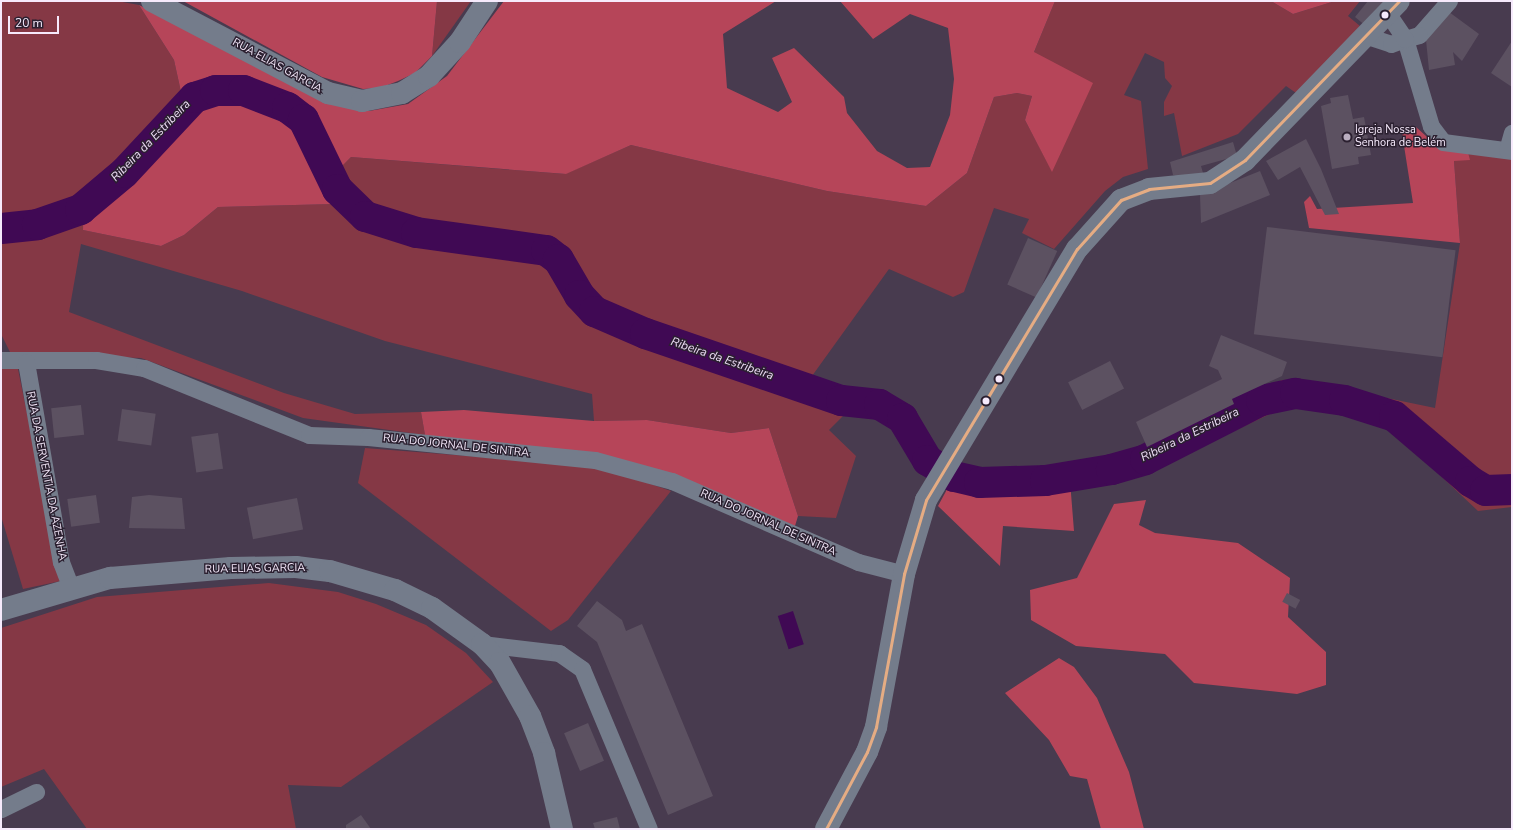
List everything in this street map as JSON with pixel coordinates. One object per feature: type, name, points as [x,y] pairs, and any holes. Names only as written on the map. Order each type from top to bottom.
[{"type":"street","name":"RUA ELIAS GARCIA","points":[[152,1],[328,93],[362,101],[402,93],[429,76],[460,42],[488,1]]},
{"type":"street","points":[[1367,36],[1391,44],[1419,35],[1449,1]]},
{"type":"street","points":[[826,829],[867,752],[876,727],[904,574],[932,488],[1077,249],[1121,200],[1149,189],[1210,183],[1251,155],[1394,8],[1405,39],[1431,126],[1443,142],[1510,150],[1512,133]]},
{"type":"street","name":"RUA DO JORNAL DE SINTRA","points":[[1,360],[26,362],[96,360],[144,368],[309,435],[368,437],[595,460],[672,481],[858,562],[904,574]]},
{"type":"street","name":"RUA DA SERVENTIA DA AZENHA","points":[[26,362],[61,562],[71,588]]},
{"type":"street","name":"RUA ELIAS GARCIA","points":[[1,610],[71,588],[142,573],[296,566],[330,571],[395,590],[432,608],[482,644],[500,663],[530,716],[554,788],[562,829]]},
{"type":"street","points":[[482,644],[559,653],[582,669],[649,829]]},
{"type":"street","points":[[1,809],[36,792]]},
{"type":"shaded area","points":[[1,1],[117,1],[139,5],[174,60],[183,101],[83,230],[161,246],[184,235],[218,207],[335,204],[333,174],[351,157],[565,174],[631,145],[827,191],[926,206],[967,173],[994,97],[1017,93],[1032,96],[1025,120],[1052,171],[1034,52],[1055,1],[1271,1],[1293,14],[1335,1],[1360,1],[1348,16],[1360,26],[1299,95],[1286,86],[1238,134],[1182,156],[1174,113],[1164,116],[1164,102],[1172,86],[1165,78],[1164,62],[1145,53],[1124,95],[1141,101],[1148,169],[1123,177],[1105,191],[1054,249],[1022,233],[1029,219],[994,208],[964,292],[953,297],[889,269],[812,376],[901,413],[935,459],[925,475],[893,422],[852,407],[829,430],[856,456],[836,518],[798,516],[769,428],[731,433],[647,420],[594,421],[592,394],[385,341],[242,291],[81,244],[69,312],[284,393],[355,414],[421,412],[425,435],[303,418],[141,358],[11,354],[1,334]]},
{"type":"shaded area","points":[[183,1],[437,1],[432,56],[415,73],[380,88],[363,89],[322,77]]},
{"type":"shaded area","points":[[437,1],[471,1],[432,56]]},
{"type":"shaded area","points":[[504,1],[776,1],[723,34],[727,88],[778,112],[792,102],[772,58],[794,48],[844,97],[847,113],[877,151],[907,168],[930,167],[950,115],[954,79],[948,28],[910,14],[873,39],[840,1],[1055,1],[1034,52],[1093,83],[1052,172],[1025,120],[1032,96],[1017,93],[994,97],[967,173],[926,206],[827,191],[631,145],[566,174],[351,157],[334,174],[349,196],[335,204],[218,207],[184,235],[161,246],[83,230],[84,201],[168,122],[183,101],[174,60],[139,5],[329,102],[369,111],[408,104],[447,76]]},
{"type":"shaded area","points":[[1271,1],[1335,1],[1293,14]]},
{"type":"shaded area","points":[[1416,127],[1426,136],[1467,149],[1470,160],[1454,161],[1460,243],[1309,228],[1304,202],[1310,196],[1317,209],[1413,203],[1402,133]]},
{"type":"shaded area","points":[[1467,149],[1512,158],[1512,507],[1478,511],[1391,429],[1321,403],[1291,404],[1167,463],[1070,484],[1069,468],[1131,454],[1282,380],[1300,380],[1435,408],[1460,243],[1454,161]]},
{"type":"shaded area","points":[[1,368],[18,369],[61,581],[23,589],[1,516]]},
{"type":"shaded area","points":[[464,410],[594,421],[647,420],[731,433],[769,428],[798,516],[795,526],[680,479],[425,435],[421,412]]},
{"type":"shaded area","points":[[365,448],[599,466],[671,491],[568,620],[551,631],[358,483]]},
{"type":"shaded area","points":[[1069,468],[1074,531],[1003,526],[1000,566],[938,506],[958,469],[981,473]]},
{"type":"shaded area","points":[[1146,500],[1139,525],[1155,533],[1238,543],[1290,578],[1288,617],[1326,652],[1326,685],[1297,694],[1194,683],[1165,654],[1076,646],[1031,620],[1030,590],[1077,578],[1114,504]]},
{"type":"shaded area","points":[[269,583],[338,592],[376,604],[426,625],[466,653],[493,682],[341,787],[288,785],[296,829],[87,829],[44,769],[1,787],[1,628],[97,597]]},
{"type":"shaded area","points":[[793,611],[804,644],[789,649],[778,616]]},
{"type":"shaded area","points":[[1059,658],[1074,667],[1097,698],[1129,772],[1144,829],[1101,829],[1087,779],[1070,776],[1049,740],[1005,693]]},
{"type":"building","points":[[1368,1],[1389,1],[1367,27],[1355,17]]},
{"type":"building","points":[[1449,12],[1479,34],[1462,61],[1453,52],[1455,65],[1429,70],[1426,40]]},
{"type":"building","points":[[1512,41],[1512,87],[1491,73]]},
{"type":"building","name":"Igreja Nossa Senhora de Belém","points":[[1348,95],[1353,119],[1364,117],[1371,155],[1358,157],[1359,164],[1332,169],[1321,106],[1331,103],[1330,98]]},
{"type":"building","points":[[1306,139],[1321,169],[1339,214],[1325,215],[1300,167],[1278,180],[1266,161]]},
{"type":"building","points":[[1233,142],[1237,156],[1201,166],[1203,173],[1188,178],[1173,175],[1170,162]]},
{"type":"building","points":[[1260,171],[1270,195],[1201,223],[1200,195]]},
{"type":"building","points":[[1267,227],[1456,250],[1442,357],[1254,334]]},
{"type":"building","points":[[1028,238],[1057,251],[1036,298],[1007,285]]},
{"type":"building","points":[[1221,335],[1287,362],[1282,376],[1232,399],[1234,404],[1147,447],[1136,422],[1222,379],[1218,370],[1209,366]]},
{"type":"building","points":[[1110,361],[1124,389],[1082,410],[1068,382]]},
{"type":"building","points":[[81,405],[84,435],[54,438],[51,408]]},
{"type":"building","points":[[122,409],[156,414],[151,445],[118,441]]},
{"type":"building","points":[[218,433],[223,469],[196,472],[191,437]]},
{"type":"building","points":[[96,495],[100,523],[71,527],[67,499]]},
{"type":"building","points":[[149,495],[182,498],[185,529],[129,528],[132,497]]},
{"type":"building","points":[[297,498],[303,529],[253,539],[247,508]]},
{"type":"building","points":[[1287,593],[1300,600],[1296,609],[1282,602]]},
{"type":"building","points":[[597,601],[622,620],[626,631],[642,624],[713,796],[668,815],[597,642],[577,626]]},
{"type":"building","points":[[588,723],[604,761],[580,771],[564,733]]},
{"type":"building","points":[[361,815],[371,829],[346,829],[346,825]]},
{"type":"building","points":[[617,817],[620,829],[595,829],[593,823]]},
{"type":"waterway","name":"Ribeira da Estribeira","points":[[1,228],[37,224],[80,209],[124,172],[194,97],[215,90],[243,90],[287,107],[303,119],[337,189],[365,216],[416,232],[546,250],[558,259],[579,295],[594,311],[645,333],[841,400],[879,404],[902,418],[927,460],[954,476],[979,482],[1045,480],[1111,469],[1145,459],[1261,400],[1295,393],[1344,400],[1394,416],[1470,481],[1485,490],[1512,489]]},
{"type":"transit line","points":[[826,829],[867,752],[876,727],[904,574],[926,500],[1077,249],[1121,200],[1149,189],[1210,183],[1245,160],[1399,1]]},
{"type":"place","name":"Igreja Nossa Senhora de Belém","points":[[1347,137]]}]
